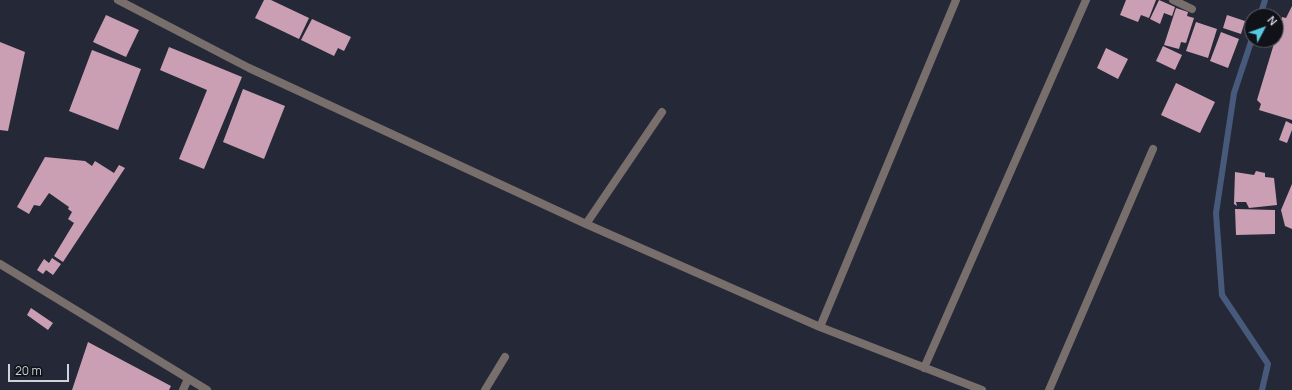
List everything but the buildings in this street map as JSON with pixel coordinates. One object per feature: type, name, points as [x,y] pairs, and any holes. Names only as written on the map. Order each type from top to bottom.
[{"type":"street","points":[[118,0],[249,68],[586,224],[820,327],[982,390]]},
{"type":"street","points":[[820,327],[956,0]]},
{"type":"street","points":[[924,368],[1086,0]]},
{"type":"street","points":[[1173,0],[1192,9]]},
{"type":"street","points":[[586,224],[662,112]]},
{"type":"street","points":[[1049,390],[1153,149]]},
{"type":"street","points":[[0,264],[207,390]]},
{"type":"street","points":[[485,390],[505,357]]},
{"type":"street","points":[[183,390],[188,379]]},
{"type":"waterway","points":[[1262,8],[1265,0]]},
{"type":"waterway","points":[[1249,48],[1234,93],[1216,213],[1222,295],[1268,364],[1262,390]]}]
